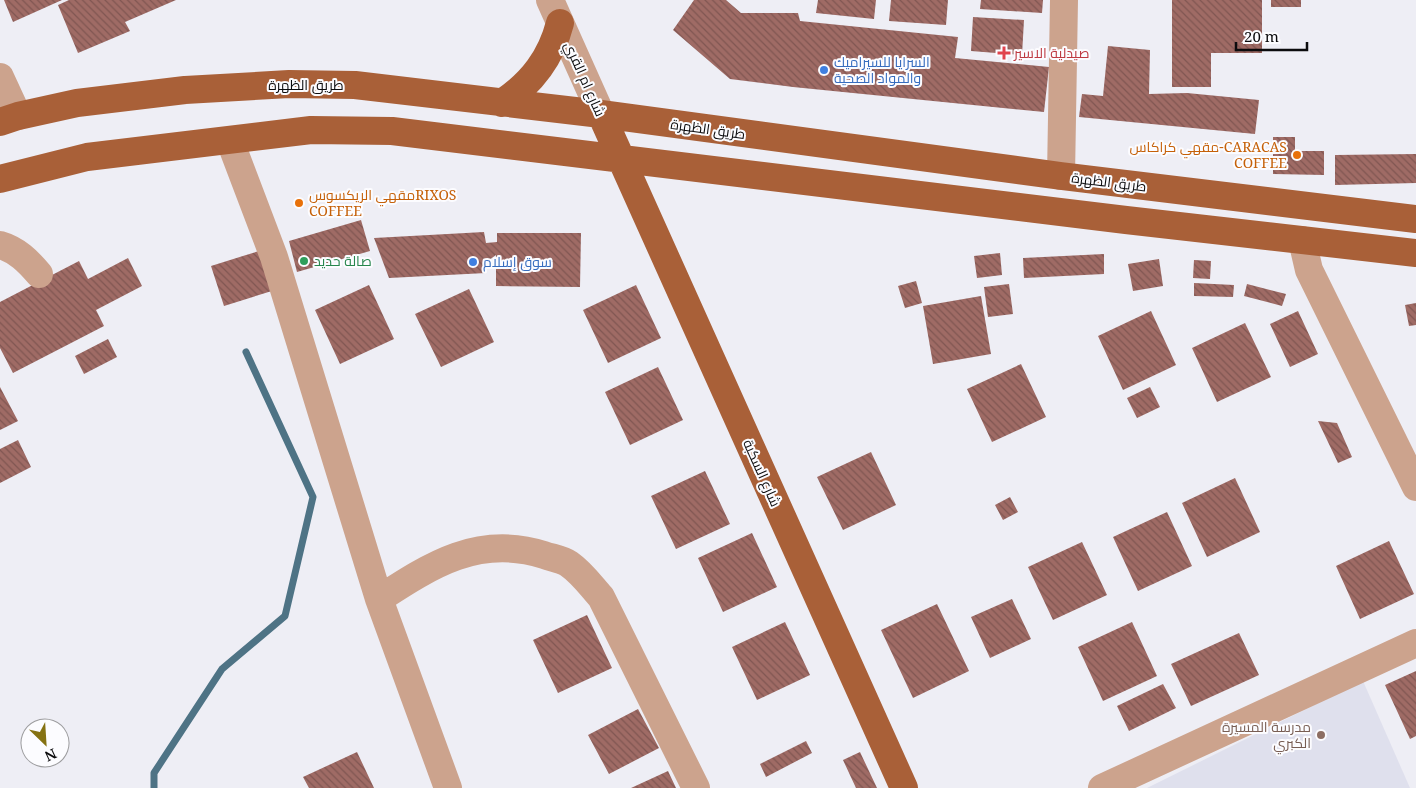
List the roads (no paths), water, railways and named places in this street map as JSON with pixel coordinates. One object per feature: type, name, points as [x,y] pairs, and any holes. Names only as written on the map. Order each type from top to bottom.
[{"type":"main road","points":[[502,102],[522,88],[540,69],[556,39],[554,6]]},
{"type":"main road","name":"طريق الظهرة","points":[[9,119],[77,103],[185,90],[289,84],[356,85],[601,114],[1061,176],[1416,219]]},
{"type":"main road","name":"شارع ام القري","points":[[601,114],[620,159]]},
{"type":"main road","points":[[0,178],[88,157],[311,130],[392,131],[1416,253]]},
{"type":"main road","name":"شارع السكبة","points":[[620,159],[904,788]]},
{"type":"street","points":[[1061,176],[1064,0]]},
{"type":"street","name":"شارع ام القري","points":[[554,6],[601,114]]},
{"type":"street","points":[[0,77],[9,119]]},
{"type":"street","points":[[230,141],[274,257],[379,599],[448,788]]},
{"type":"street","points":[[1302,240],[1309,270],[1416,487]]},
{"type":"street","points":[[0,245],[17,252],[39,274]]},
{"type":"street","points":[[379,599],[420,573],[458,554],[484,549],[527,550],[568,563],[582,574],[601,597],[696,788]]},
{"type":"street","points":[[1102,788],[1416,643]]},
{"type":"waterway","points":[[154,788],[154,773],[222,669],[285,616],[313,497],[246,352]]},
{"type":"place","name":"صيدلية الاسير","points":[[1004,53]]},
{"type":"place","name":"السرايا للسيراميك والمواد الصحية","points":[[824,70]]},
{"type":"place","name":"مقهي كراكاس-CARACAS COFFEE","points":[[1297,155]]},
{"type":"place","name":"مقهي الريكسوسRIXOS COFFEE","points":[[299,203]]},
{"type":"place","name":"صالة حديد","points":[[304,261]]},
{"type":"place","name":"سوق إسلام","points":[[473,262]]},
{"type":"place","name":"مدرسة المسيرة الكبري","points":[[1321,735]]}]
